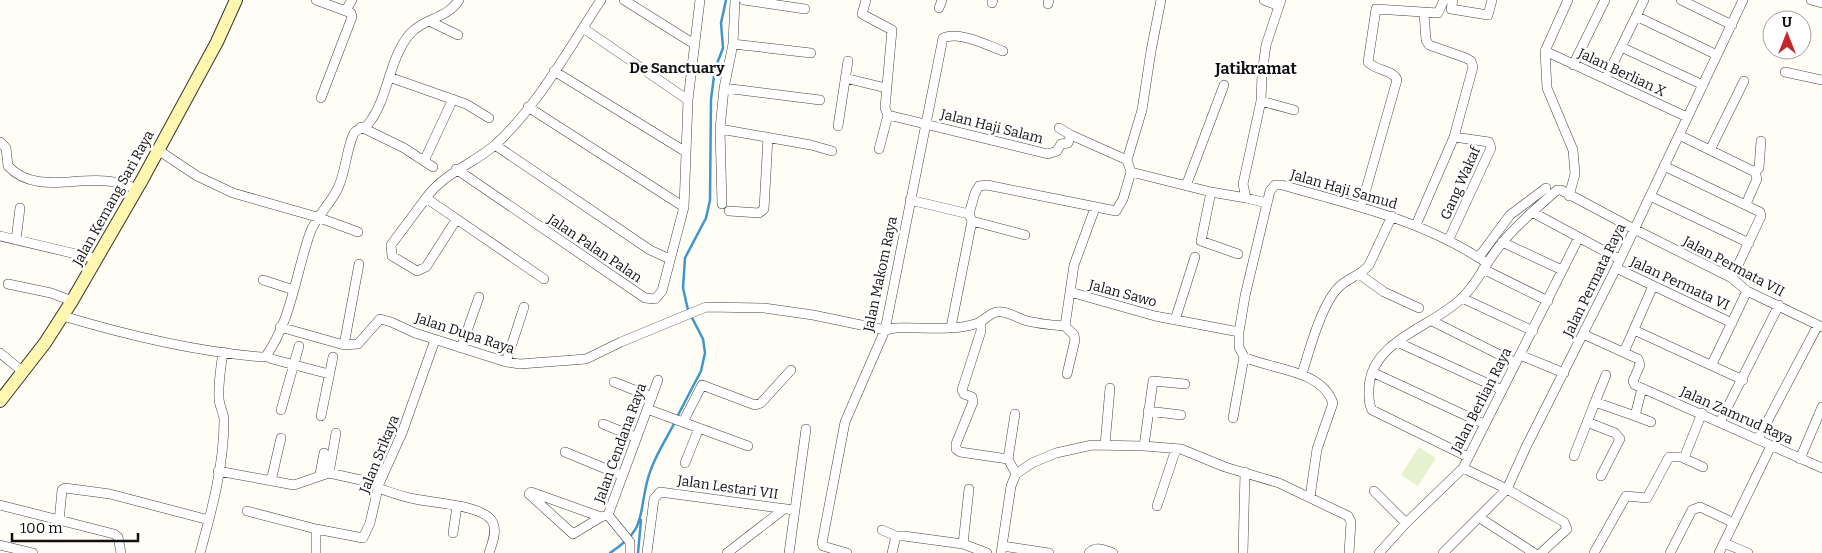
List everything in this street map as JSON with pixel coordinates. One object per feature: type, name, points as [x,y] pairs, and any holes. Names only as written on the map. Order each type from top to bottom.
[{"type":"main road","name":"Jalan Kemang Sari Raya","points":[[0,401],[45,343],[72,301],[137,189],[217,42],[236,0]]},
{"type":"street","points":[[316,0],[352,13],[321,98]]},
{"type":"street","points":[[346,10],[352,0]]},
{"type":"street","points":[[269,357],[294,290],[310,233],[317,217],[338,189],[352,138],[361,127],[369,124],[398,54],[408,36],[417,26],[446,14],[459,0]]},
{"type":"street","points":[[456,220],[426,268],[417,271],[392,256],[391,245],[426,198],[456,169],[495,145],[528,108],[601,0]]},
{"type":"street","points":[[624,0],[694,44]]},
{"type":"street","name":"Jalan Palan Palan","points":[[456,169],[645,298],[652,300],[660,294],[684,207],[688,100],[700,0]]},
{"type":"street","points":[[735,0],[733,44],[724,88],[720,129],[725,207],[759,212],[764,209],[768,137]]},
{"type":"street","points":[[744,0],[805,9]]},
{"type":"street","points":[[866,0],[862,14],[892,30],[884,108],[888,115],[879,149]]},
{"type":"street","points":[[951,327],[975,193],[979,186],[987,185],[1116,211],[1123,199],[1131,172],[1127,160],[1142,110],[1161,0]]},
{"type":"street","points":[[1246,198],[1243,184],[1261,101],[1266,45],[1280,3],[1264,0]]},
{"type":"street","points":[[1361,207],[1397,80],[1393,74],[1372,67],[1368,62],[1376,4],[1424,13],[1438,13],[1444,0]]},
{"type":"street","points":[[1453,0],[1451,9],[1488,16],[1492,0]]},
{"type":"street","points":[[1468,457],[1376,412],[1369,404],[1372,372],[1385,353],[1397,342],[1432,321],[1462,298],[1502,242],[1523,218],[1557,190],[1569,196],[1576,174],[1573,150],[1547,88],[1545,51],[1568,0]]},
{"type":"street","points":[[1573,65],[1605,0]]},
{"type":"street","points":[[1606,78],[1644,0]]},
{"type":"street","points":[[1681,0],[1732,25]]},
{"type":"street","name":"Jalan Permata Raya","points":[[1449,551],[1507,489],[1618,264],[1743,0]]},
{"type":"street","points":[[1811,0],[1822,3]]},
{"type":"street","points":[[1416,225],[1454,137],[1473,67],[1471,61],[1466,58],[1429,45],[1426,40],[1424,13]]},
{"type":"street","points":[[1636,16],[1717,55]]},
{"type":"street","points":[[429,21],[458,35]]},
{"type":"street","points":[[583,28],[688,100]]},
{"type":"street","name":"Jalan Makom Raya","points":[[847,553],[823,546],[822,543],[848,413],[885,330],[944,38],[950,35],[961,36],[1003,50]]},
{"type":"street","points":[[733,44],[811,53]]},
{"type":"street","points":[[1621,48],[1703,85]]},
{"type":"street","name":"Jalan Berlian X","points":[[1545,51],[1687,117]]},
{"type":"street","points":[[838,126],[848,61]]},
{"type":"street","points":[[554,71],[686,152]]},
{"type":"street","points":[[1785,72],[1822,80]]},
{"type":"street","points":[[389,77],[466,104],[488,118]]},
{"type":"street","points":[[845,78],[886,88]]},
{"type":"street","points":[[1710,150],[1744,81]]},
{"type":"street","points":[[1186,186],[1224,85]]},
{"type":"street","points":[[724,88],[820,100]]},
{"type":"street","points":[[424,161],[453,99]]},
{"type":"street","points":[[1261,101],[1294,110]]},
{"type":"street","points":[[528,108],[684,207]]},
{"type":"street","points":[[888,115],[926,125]]},
{"type":"street","name":"Jalan Haji Salam","points":[[926,125],[1048,154],[1057,151],[1061,144],[1068,142],[1071,135]]},
{"type":"street","points":[[361,127],[433,167]]},
{"type":"street","points":[[1059,128],[1127,160]]},
{"type":"street","points":[[720,129],[832,151]]},
{"type":"street","points":[[1679,135],[1755,172],[1757,179],[1746,204]]},
{"type":"street","name":"Gang Wakaf","points":[[1449,239],[1491,148],[1489,142],[1454,137]]},
{"type":"street","points":[[1755,172],[1760,168],[1761,141]]},
{"type":"street","points":[[0,142],[6,148],[8,166],[24,177],[50,183],[107,180],[137,189]]},
{"type":"street","points":[[495,145],[650,250],[670,260]]},
{"type":"street","points":[[158,150],[197,176],[233,193],[317,217],[358,232]]},
{"type":"street","points":[[1664,166],[1746,204],[1761,214],[1732,278]]},
{"type":"street","points":[[1131,172],[1211,192],[1267,202]]},
{"type":"street","name":"Jalan Haji Samud","points":[[1239,332],[1245,296],[1267,202],[1270,191],[1275,185],[1392,216],[1449,239],[1478,257],[1485,266],[1548,301]]},
{"type":"street","points":[[1478,257],[1502,224],[1522,205],[1546,188]]},
{"type":"street","points":[[1211,192],[1201,241],[1238,254]]},
{"type":"street","name":"Jalan Permata VII","points":[[1569,196],[1732,278],[1747,291],[1820,326]]},
{"type":"street","points":[[1650,196],[1749,243]]},
{"type":"street","points":[[426,198],[544,279]]},
{"type":"street","points":[[910,200],[1025,235]]},
{"type":"street","points":[[16,240],[20,208]]},
{"type":"street","points":[[1070,292],[1074,264],[1095,208]]},
{"type":"street","name":"Jalan Permata VI","points":[[1532,212],[1653,286],[1732,323]]},
{"type":"street","points":[[1502,224],[1520,214],[1523,218]]},
{"type":"street","points":[[1302,374],[1321,317],[1333,294],[1340,286],[1359,274],[1368,265],[1392,216]]},
{"type":"street","points":[[0,236],[97,258]]},
{"type":"street","name":"Jalan Berlian Raya","points":[[1379,553],[1406,523],[1463,468],[1578,239]]},
{"type":"street","points":[[1502,242],[1562,270]]},
{"type":"street","points":[[1175,320],[1195,257]]},
{"type":"street","points":[[280,327],[344,345],[359,264]]},
{"type":"street","points":[[1359,274],[1384,292],[1419,308]]},
{"type":"street","points":[[263,280],[294,290]]},
{"type":"street","points":[[8,284],[51,293],[72,301]]},
{"type":"street","points":[[1624,352],[1653,286]]},
{"type":"street","points":[[1712,364],[1747,291]]},
{"type":"street","name":"Jalan Sawo","points":[[1065,326],[1070,292],[1175,320],[1239,332]]},
{"type":"street","points":[[461,348],[479,297]]},
{"type":"street","points":[[1462,298],[1532,331]]},
{"type":"street","points":[[1720,422],[1743,380],[1779,305]]},
{"type":"street","points":[[506,362],[524,307]]},
{"type":"street","name":"Jalan Dupa Raya","points":[[344,345],[361,344],[374,324],[380,319],[435,340],[506,362],[520,364],[586,360],[706,307],[764,308],[813,315],[885,330]]},
{"type":"street","points":[[885,330],[895,328],[968,326],[981,322],[987,315],[1002,312],[1040,323],[1065,326],[1074,335],[1075,340],[1066,374]]},
{"type":"street","points":[[62,316],[103,328],[223,352],[269,357],[329,374]]},
{"type":"street","points":[[1432,321],[1518,359],[1564,373]]},
{"type":"street","points":[[981,322],[981,331],[962,390],[964,394],[972,397],[973,402],[956,444],[956,449],[960,452],[1008,459]]},
{"type":"street","points":[[1758,439],[1820,326]]},
{"type":"street","points":[[1634,330],[1712,364],[1743,380]]},
{"type":"street","points":[[1233,418],[1244,357],[1239,347],[1239,332]]},
{"type":"street","points":[[1583,334],[1624,352],[1640,362],[1633,381],[1635,385],[1642,388],[1635,416]]},
{"type":"street","name":"Jalan Srikaya","points":[[316,529],[363,538],[370,523],[378,486],[402,433],[435,340]]},
{"type":"street","points":[[1397,342],[1502,390]]},
{"type":"street","points":[[281,410],[299,346]]},
{"type":"street","points":[[200,553],[215,498],[224,419],[219,406],[218,392],[223,352]]},
{"type":"street","points":[[0,353],[22,371]]},
{"type":"street","points":[[321,416],[334,357]]},
{"type":"street","points":[[1244,357],[1302,374],[1326,391],[1333,403],[1317,448],[1310,497]]},
{"type":"street","points":[[681,421],[702,385],[755,406],[761,403],[791,370]]},
{"type":"street","points":[[1372,372],[1484,424]]},
{"type":"street","points":[[1574,456],[1606,375]]},
{"type":"street","name":"Jalan Cendana Raya","points":[[604,516],[658,380]]},
{"type":"street","points":[[1144,446],[1153,381],[1185,384]]},
{"type":"street","points":[[614,382],[652,397]]},
{"type":"street","points":[[1105,445],[1110,388]]},
{"type":"street","name":"Jalan Zamrud Raya","points":[[1642,388],[1702,413],[1822,468]]},
{"type":"street","points":[[1595,402],[1651,422]]},
{"type":"street","points":[[1800,459],[1822,407]]},
{"type":"street","points":[[647,409],[748,446]]},
{"type":"street","points":[[1148,412],[1181,415]]},
{"type":"street","points":[[1684,458],[1702,413]]},
{"type":"street","points":[[1015,414],[1008,459],[1016,474]]},
{"type":"street","points":[[1587,422],[1616,433],[1620,439],[1601,476]]},
{"type":"street","points":[[603,424],[635,437]]},
{"type":"street","points":[[685,463],[699,428]]},
{"type":"street","points":[[788,553],[806,429]]},
{"type":"street","points":[[324,473],[336,433]]},
{"type":"street","points":[[272,481],[281,438]]},
{"type":"street","points":[[1049,553],[1002,550],[1011,486],[1016,474],[1032,463],[1056,453],[1074,448],[1105,445],[1176,449],[1225,468],[1245,472],[1310,497],[1350,519],[1349,553]]},
{"type":"street","points":[[1719,553],[1771,446]]},
{"type":"street","points":[[1157,506],[1176,449]]},
{"type":"street","points":[[565,452],[621,475]]},
{"type":"street","points":[[324,453],[324,473]]},
{"type":"street","points":[[1594,553],[1626,496],[1647,498],[1668,458],[1672,456],[1684,458],[1703,467]]},
{"type":"street","points":[[1463,468],[1507,489],[1564,522],[1567,527],[1541,553]]},
{"type":"street","points":[[218,471],[294,485],[324,473],[378,486],[414,499],[474,510],[493,521],[495,530],[489,553]]},
{"type":"street","points":[[1243,553],[1245,472]]},
{"type":"street","points":[[59,522],[62,490],[66,488],[110,494],[209,520]]},
{"type":"street","points":[[963,544],[969,489]]},
{"type":"street","points":[[1374,491],[1406,523]]},
{"type":"street","points":[[604,516],[573,534],[529,494],[531,492],[604,516],[620,527],[630,542],[630,553]]},
{"type":"street","name":"Jalan Lestari VII","points":[[647,553],[654,499],[658,493],[794,510]]},
{"type":"street","points":[[0,505],[59,522],[114,534],[118,537],[121,553]]},
{"type":"street","points":[[453,533],[457,506]]},
{"type":"street","points":[[1670,553],[1692,510],[1700,507],[1734,523]]},
{"type":"street","points":[[727,553],[784,509]]},
{"type":"street","points":[[247,510],[316,529],[316,553]]},
{"type":"street","points":[[1480,518],[1534,553]]},
{"type":"street","points":[[882,530],[896,536],[963,544],[987,553]]},
{"type":"street","points":[[892,553],[896,536]]},
{"type":"street","points":[[1724,543],[1748,553]]},
{"type":"street","points":[[0,545],[33,553]]},
{"type":"street","points":[[1089,553],[1098,548],[1113,553]]},
{"type":"green space","points":[[1419,447],[1436,458],[1418,486],[1401,475]]},
{"type":"waterway","points":[[677,417],[701,371],[705,353],[703,339],[688,310],[683,288],[685,258],[706,218],[710,200],[711,99],[715,69],[723,48],[721,23],[726,0]]},
{"type":"waterway","points":[[610,553],[630,537],[639,522],[652,466],[675,422]]},
{"type":"waterway","points":[[638,553],[641,520]]},
{"type":"district","name":"De Sanctuary","points":[[677,68]]},
{"type":"district","name":"Jatikramat","points":[[1256,68]]}]
